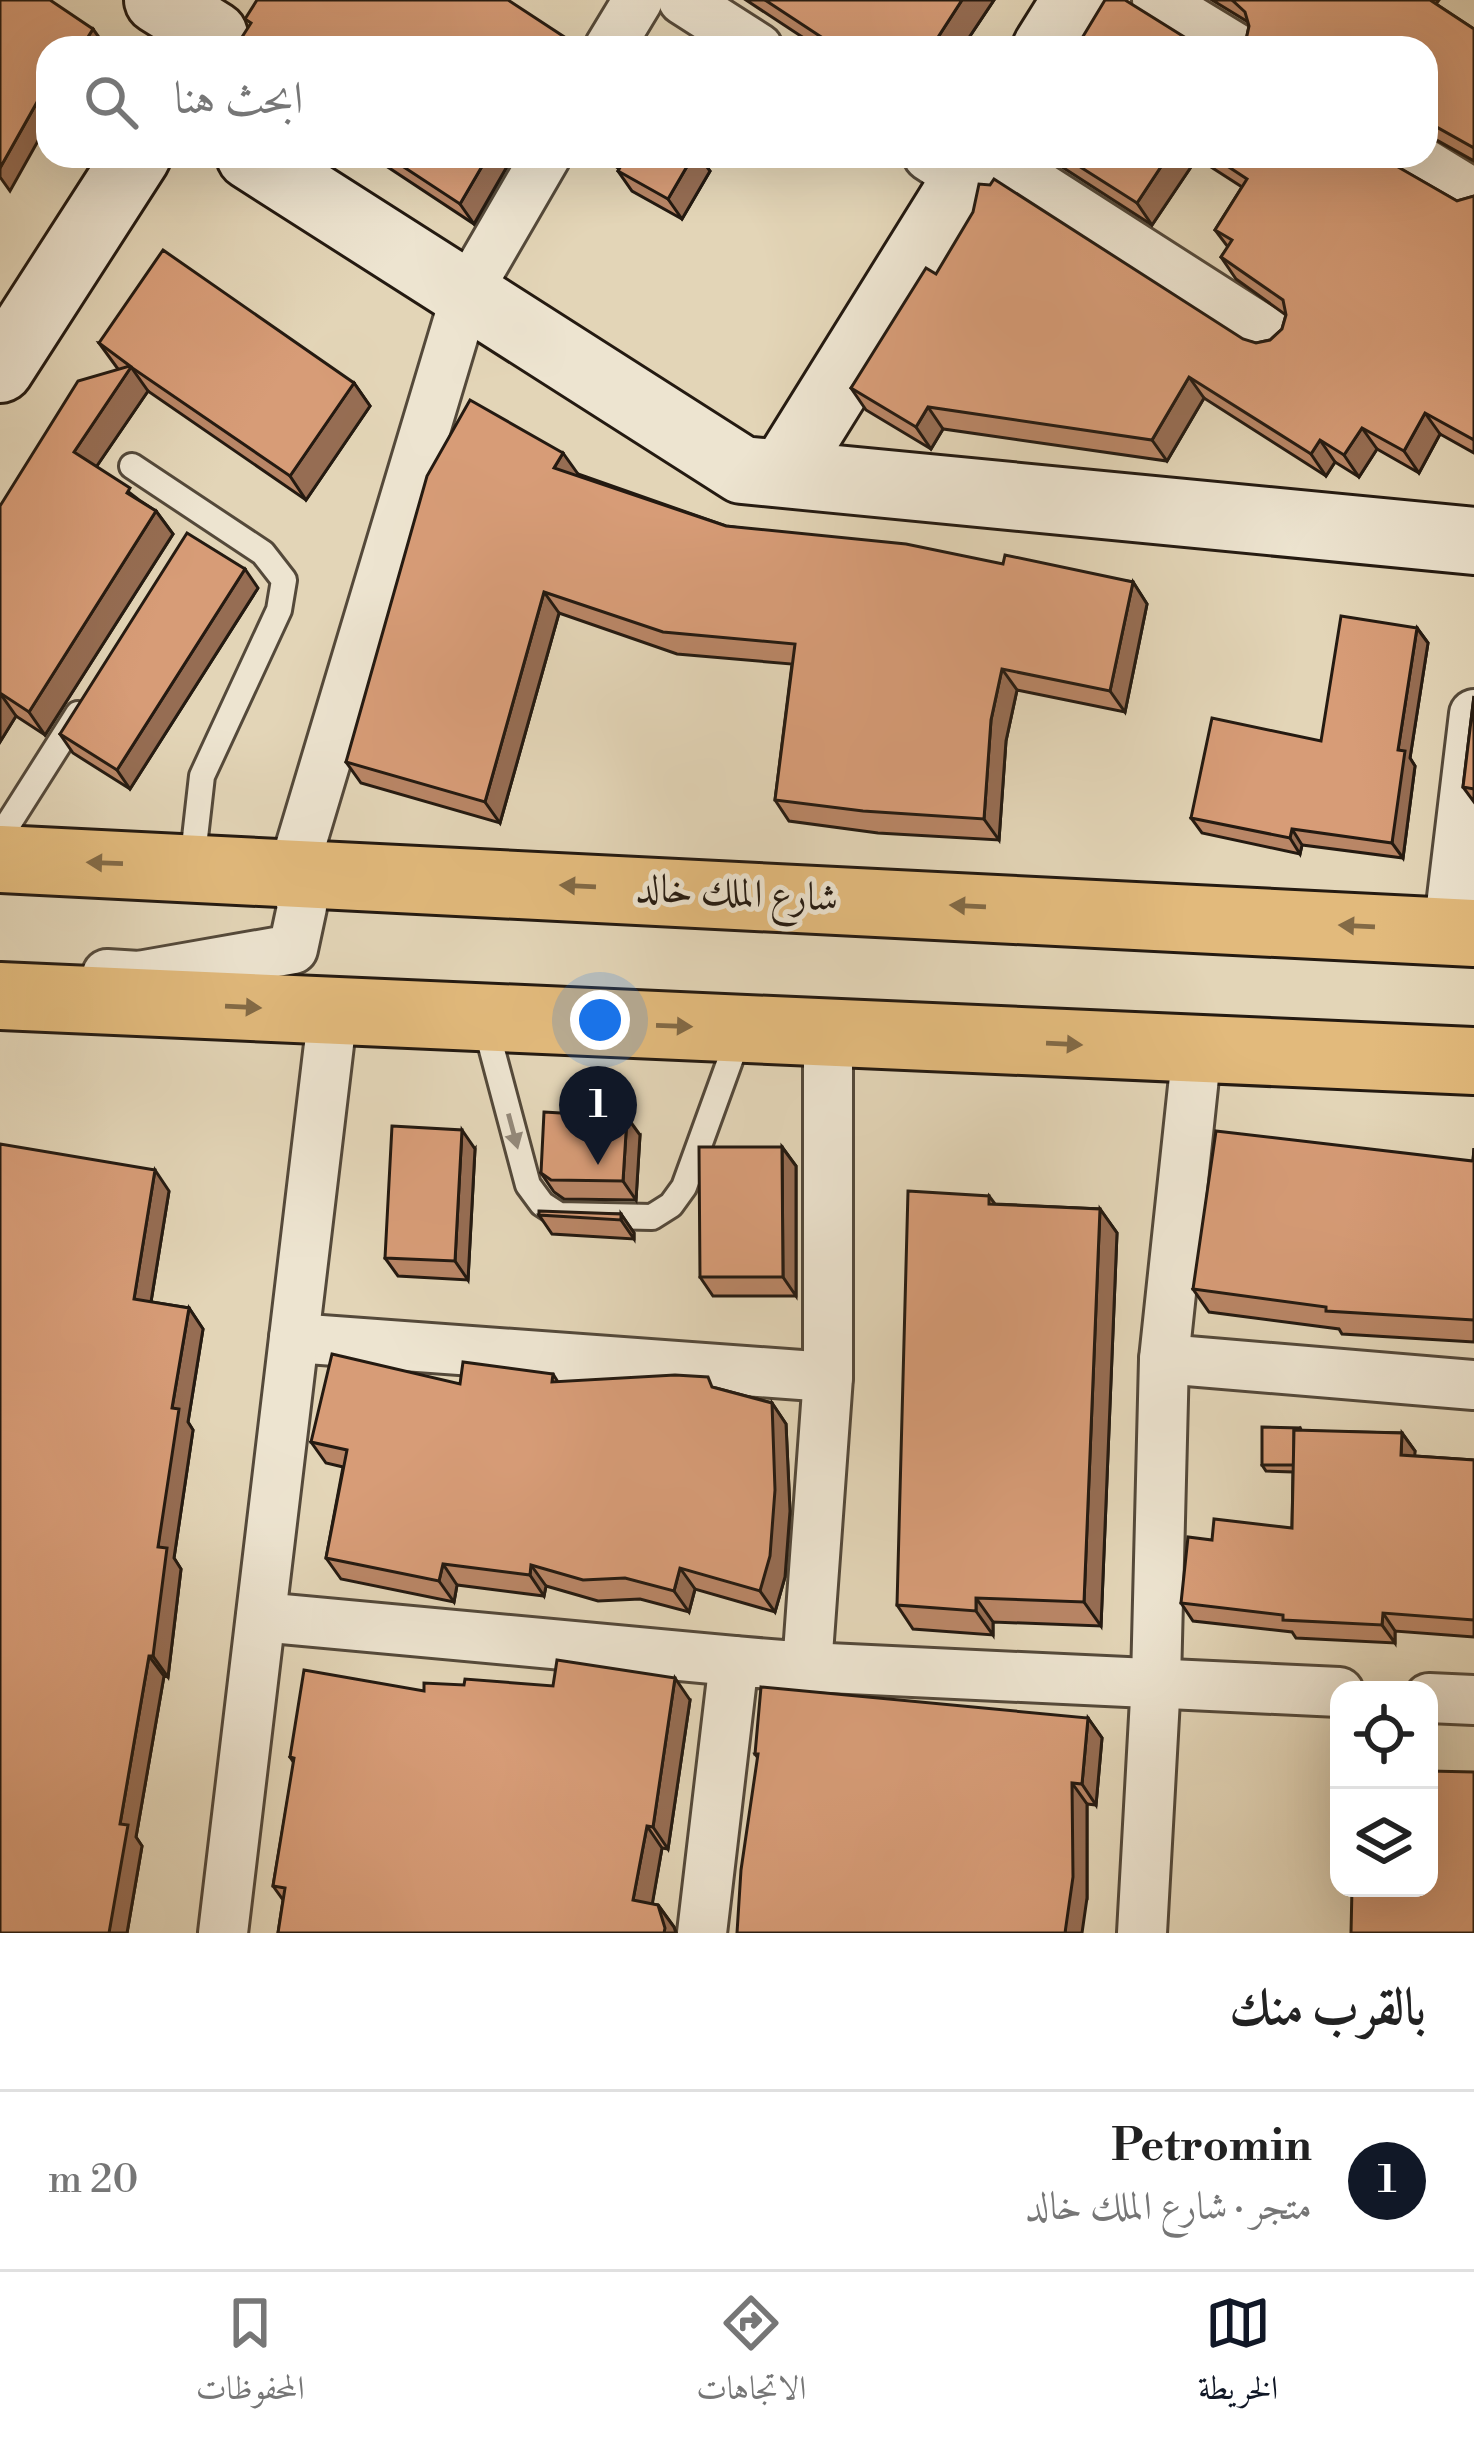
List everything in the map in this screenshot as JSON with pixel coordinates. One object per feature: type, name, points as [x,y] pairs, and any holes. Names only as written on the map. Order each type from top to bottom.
[{"type":"main road","name":"شارع الملك خالد","points":[[0,859],[1461,932]]},
{"type":"main road","points":[[0,996],[1474,1061]]},
{"type":"street","points":[[158,0],[218,28]]},
{"type":"street","points":[[616,36],[638,0]]},
{"type":"street","points":[[683,0],[739,36]]},
{"type":"street","points":[[1054,36],[1076,0]]},
{"type":"street","points":[[1157,0],[1216,36]]},
{"type":"street","points":[[4,354],[129,168]]},
{"type":"street","points":[[269,168],[742,470],[1474,541]]},
{"type":"street","points":[[0,968],[139,976],[293,949],[302,907],[293,871],[466,294],[539,168]]},
{"type":"street","points":[[783,473],[962,168]]},
{"type":"street","points":[[977,168],[1273,336]]},
{"type":"street","points":[[1432,168],[1474,194]]},
{"type":"street","points":[[1461,932],[1474,714]]},
{"type":"street","points":[[223,1933],[333,1011]]},
{"type":"street","points":[[807,1667],[828,1377],[828,1033]]},
{"type":"street","points":[[1142,1933],[1156,1681],[1164,1359],[1197,1049]]},
{"type":"street","points":[[294,1338],[828,1377]]},
{"type":"street","points":[[1164,1359],[1474,1385]]},
{"type":"street","points":[[261,1617],[807,1667],[1330,1691]]},
{"type":"street","points":[[702,1933],[734,1661]]},
{"type":"street","points":[[1438,1698],[1474,1700]]},
{"type":"lane","points":[[132,466],[198,525],[263,553],[284,580],[279,610],[202,776],[191,867]]},
{"type":"lane","points":[[0,837],[90,696]]},
{"type":"lane","points":[[483,1018],[528,1186],[559,1215],[652,1217],[671,1205],[684,1187],[742,1029]]},
{"type":"building","points":[[0,0],[50,0],[93,29],[89,36],[36,36],[36,104],[0,168]]},
{"type":"building","points":[[257,0],[508,0],[563,36],[243,36],[251,23],[245,19]]},
{"type":"building","points":[[765,0],[962,0],[939,36],[820,36]]},
{"type":"building","points":[[1105,0],[1125,0],[1183,36],[1083,36]]},
{"type":"building","points":[[1232,0],[1430,0],[1474,29],[1474,148],[1438,128],[1438,36],[1247,36],[1245,12]]},
{"type":"building","points":[[405,168],[481,168],[460,204]]},
{"type":"building","points":[[620,168],[686,168],[668,199]]},
{"type":"building","points":[[1082,168],[1160,168],[1137,203]]},
{"type":"building","points":[[1230,168],[1400,168],[1457,201],[1474,196],[1474,440],[1425,413],[1404,451],[1362,428],[1344,455],[1320,440],[1311,454],[1189,377],[1152,440],[928,407],[916,427],[851,388],[926,268],[936,274],[973,212],[979,184],[990,185],[994,179],[1243,339],[1270,340],[1282,329],[1283,300],[1221,257],[1232,240],[1215,230],[1247,179]]},
{"type":"building","points":[[163,250],[354,383],[290,476],[131,367],[74,452],[156,511],[29,712],[0,693],[0,506],[78,381],[130,366],[99,343]]},
{"type":"building","points":[[470,400],[563,453],[554,468],[726,526],[906,544],[1003,564],[1005,555],[1133,582],[1110,691],[1002,669],[991,720],[984,819],[775,800],[795,644],[663,632],[544,592],[485,802],[346,762],[427,476]]},
{"type":"building","points":[[187,533],[245,569],[117,770],[60,734]]},
{"type":"building","points":[[1341,616],[1417,628],[1398,750],[1405,751],[1392,843],[1292,829],[1290,838],[1191,818],[1212,718],[1321,741]]},
{"type":"building","points":[[1474,696],[1474,789],[1463,787]]},
{"type":"building","points":[[544,1112],[627,1117],[623,1181],[551,1180],[541,1173]]},
{"type":"building","points":[[392,1126],[462,1130],[455,1261],[385,1258]]},
{"type":"building","points":[[1216,1131],[1473,1161],[1474,1148],[1474,1320],[1326,1311],[1326,1307],[1193,1289]]},
{"type":"building","points":[[0,1144],[155,1170],[134,1299],[189,1308],[172,1408],[179,1409],[158,1547],[167,1548],[153,1656],[149,1656],[120,1824],[128,1825],[109,1933],[0,1933]]},
{"type":"building","points":[[699,1147],[782,1147],[783,1277],[700,1277]]},
{"type":"building","points":[[908,1191],[989,1196],[989,1204],[1100,1209],[1084,1602],[976,1598],[976,1611],[897,1605]]},
{"type":"building","points":[[539,1211],[621,1214],[621,1220],[539,1215]]},
{"type":"building","points":[[332,1354],[460,1384],[463,1362],[553,1374],[552,1382],[708,1377],[712,1387],[772,1403],[775,1490],[770,1556],[760,1591],[680,1568],[674,1591],[625,1578],[583,1580],[531,1565],[530,1575],[443,1564],[439,1581],[326,1558],[347,1450],[311,1442]]},
{"type":"building","points":[[1262,1427],[1300,1428],[1294,1430],[1294,1465],[1262,1465]]},
{"type":"building","points":[[1294,1430],[1402,1433],[1401,1455],[1474,1460],[1474,1620],[1383,1613],[1382,1625],[1283,1620],[1283,1615],[1181,1603],[1188,1537],[1212,1540],[1214,1519],[1292,1528]]},
{"type":"building","points":[[557,1660],[675,1678],[653,1827],[647,1826],[633,1900],[658,1905],[664,1933],[278,1933],[285,1888],[273,1886],[304,1670],[424,1691],[424,1683],[464,1685],[465,1679],[553,1686]]},
{"type":"building","points":[[761,1687],[1088,1718],[1082,1784],[1072,1783],[1073,1877],[1065,1933],[737,1933]]},
{"type":"building","points":[[1438,1771],[1474,1772],[1474,1933],[1351,1933],[1352,1897],[1438,1897]]},
{"type":"place","name":"Petromin","points":[[598,1165]]}]
